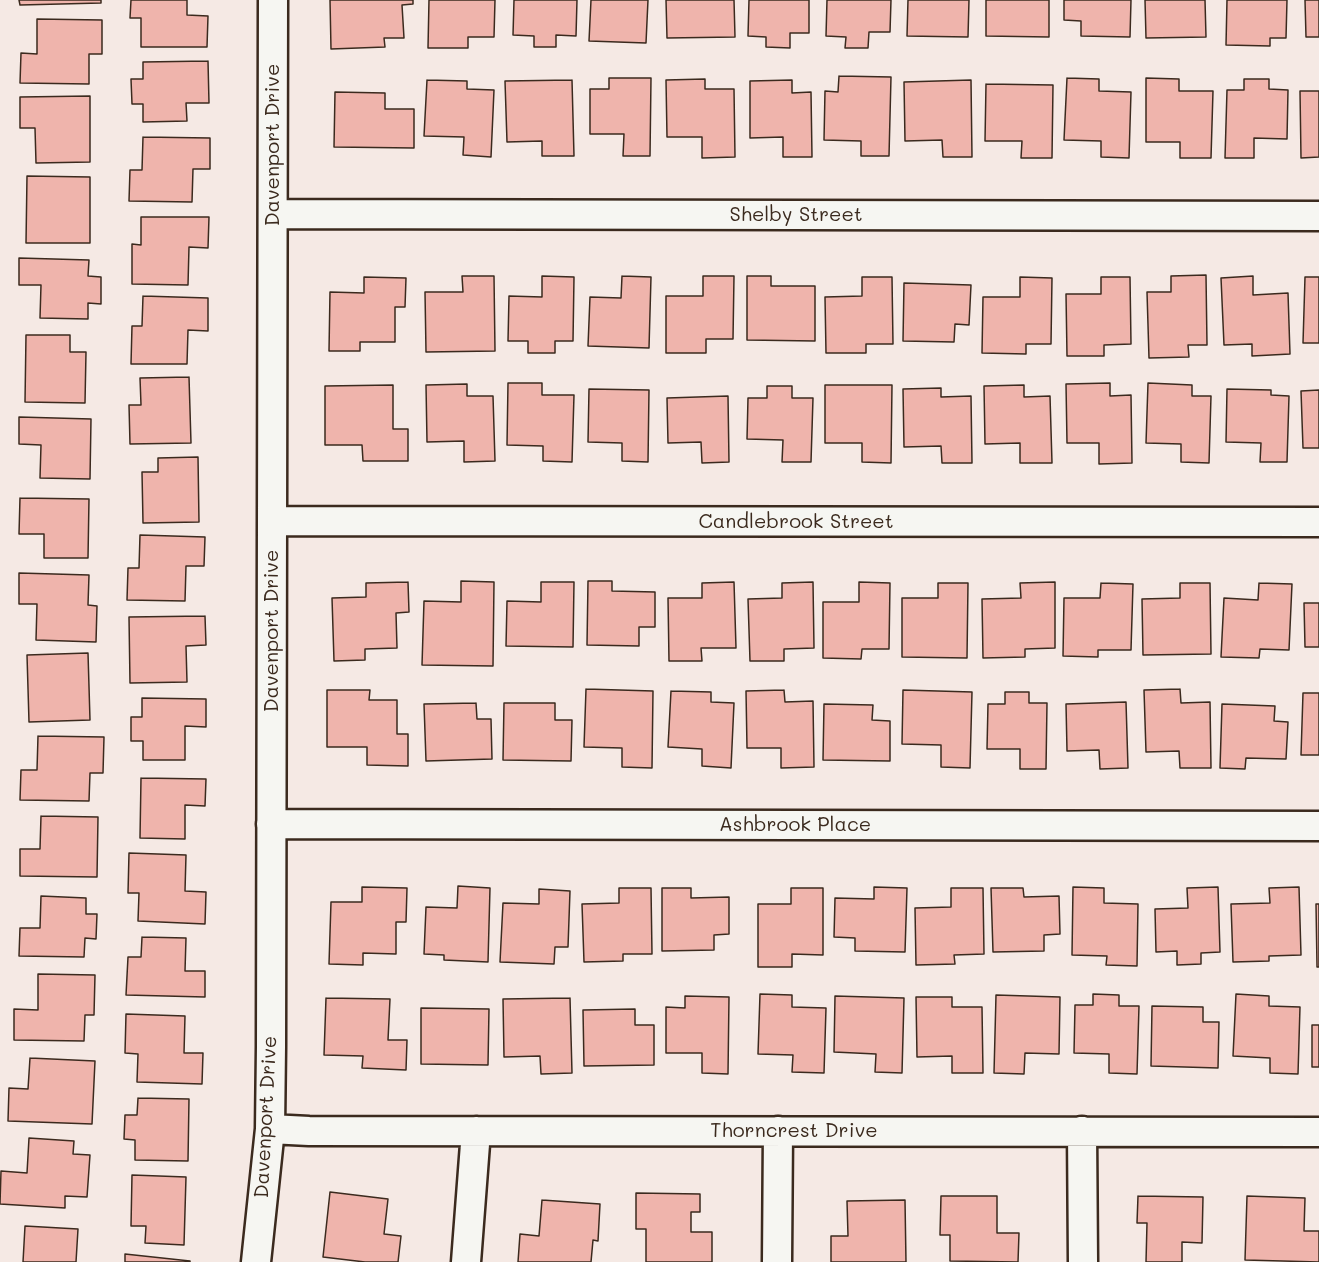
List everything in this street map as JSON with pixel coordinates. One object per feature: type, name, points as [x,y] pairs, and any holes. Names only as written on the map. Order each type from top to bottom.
[{"type":"street","name":"Davenport Drive","points":[[256,1262],[270,1129],[273,0]]},
{"type":"street","name":"Shelby Street","points":[[273,214],[1319,216]]},
{"type":"street","name":"Candlebrook Street","points":[[272,521],[1319,522]]},
{"type":"street","name":"Ashbrook Place","points":[[271,824],[1319,826]]},
{"type":"street","name":"Thorncrest Drive","points":[[270,1129],[309,1131],[1319,1132]]},
{"type":"street","points":[[466,1262],[476,1131]]},
{"type":"street","points":[[777,1262],[778,1131]]},
{"type":"street","points":[[1082,1131],[1083,1262]]},
{"type":"building","points":[[19,0],[101,0],[101,3],[20,5]]},
{"type":"building","points":[[131,0],[187,0],[187,15],[208,16],[207,47],[141,47],[141,18],[130,18]]},
{"type":"building","points":[[330,0],[413,0],[413,4],[402,5],[404,38],[384,38],[385,47],[331,49]]},
{"type":"building","points":[[429,0],[495,0],[494,37],[468,37],[468,48],[428,48]]},
{"type":"building","points":[[514,0],[577,0],[576,36],[556,35],[556,47],[534,47],[534,36],[513,35]]},
{"type":"building","points":[[591,0],[648,0],[646,43],[589,41]]},
{"type":"building","points":[[666,0],[734,0],[735,37],[667,38]]},
{"type":"building","points":[[749,0],[809,0],[809,33],[790,33],[790,48],[766,47],[766,37],[748,36]]},
{"type":"building","points":[[827,0],[891,0],[890,32],[869,32],[868,48],[845,48],[846,37],[826,36]]},
{"type":"building","points":[[908,0],[969,0],[968,37],[907,36]]},
{"type":"building","points":[[986,0],[1049,0],[1049,37],[986,36]]},
{"type":"building","points":[[1064,0],[1131,0],[1130,37],[1081,36],[1081,21],[1064,20]]},
{"type":"building","points":[[1145,0],[1205,0],[1206,37],[1146,38]]},
{"type":"building","points":[[1227,0],[1287,0],[1286,38],[1270,38],[1270,46],[1226,45]]},
{"type":"building","points":[[1305,0],[1319,0],[1319,37],[1306,37]]},
{"type":"building","points":[[37,19],[102,20],[102,54],[89,54],[89,84],[20,83],[21,53],[37,54]]},
{"type":"building","points":[[208,61],[209,103],[186,103],[187,121],[143,122],[143,104],[132,104],[131,79],[143,79],[143,62]]},
{"type":"building","points":[[839,76],[891,77],[889,156],[861,156],[861,141],[824,140],[825,91],[838,92]]},
{"type":"building","points":[[609,78],[651,78],[650,156],[623,156],[624,134],[590,134],[590,89],[609,89]]},
{"type":"building","points":[[1067,78],[1099,79],[1099,91],[1131,92],[1129,158],[1101,157],[1101,141],[1064,140]]},
{"type":"building","points":[[1146,78],[1179,79],[1179,91],[1213,91],[1211,158],[1180,158],[1180,142],[1146,142]]},
{"type":"building","points":[[705,79],[705,89],[734,89],[735,157],[702,158],[702,137],[667,137],[666,80]]},
{"type":"building","points":[[1244,79],[1269,79],[1269,89],[1288,90],[1287,139],[1254,138],[1254,158],[1225,158],[1227,90],[1244,90]]},
{"type":"building","points":[[427,80],[467,81],[467,89],[494,90],[491,157],[463,155],[464,137],[424,136]]},
{"type":"building","points":[[572,80],[574,156],[542,156],[542,141],[507,142],[505,81]]},
{"type":"building","points":[[792,80],[792,93],[811,92],[812,157],[783,157],[783,137],[750,138],[750,81]]},
{"type":"building","points":[[971,80],[972,157],[943,157],[942,140],[905,141],[904,82]]},
{"type":"building","points":[[986,84],[1053,85],[1052,158],[1021,158],[1022,141],[985,141]]},
{"type":"building","points":[[1300,91],[1319,91],[1319,157],[1301,158]]},
{"type":"building","points":[[335,92],[385,93],[385,109],[414,109],[414,148],[334,147]]},
{"type":"building","points":[[90,96],[90,162],[36,163],[35,128],[20,128],[20,97]]},
{"type":"building","points":[[143,137],[210,138],[210,169],[193,169],[192,202],[129,201],[130,170],[142,170]]},
{"type":"building","points":[[27,176],[90,177],[90,243],[26,243]]},
{"type":"building","points":[[141,217],[209,217],[208,248],[189,247],[188,285],[132,284],[132,244],[141,245]]},
{"type":"building","points":[[19,258],[89,260],[88,276],[101,277],[101,304],[88,303],[88,319],[40,318],[41,285],[19,285]]},
{"type":"building","points":[[1206,275],[1207,345],[1188,345],[1189,357],[1149,358],[1147,292],[1171,292],[1171,276]]},
{"type":"building","points":[[462,276],[494,276],[495,351],[426,352],[425,292],[463,292]]},
{"type":"building","points":[[542,276],[574,277],[573,341],[555,341],[555,353],[528,353],[528,341],[508,341],[509,296],[542,297]]},
{"type":"building","points":[[622,276],[651,277],[649,348],[588,346],[590,297],[621,298]]},
{"type":"building","points":[[703,276],[734,276],[733,339],[706,339],[706,353],[666,353],[666,296],[703,296]]},
{"type":"building","points":[[747,276],[771,276],[771,286],[815,286],[815,341],[747,340]]},
{"type":"building","points":[[1253,276],[1253,295],[1288,293],[1290,354],[1252,356],[1252,344],[1224,345],[1221,278]]},
{"type":"building","points":[[364,277],[406,278],[405,307],[395,307],[395,342],[360,342],[360,351],[329,351],[330,292],[364,293]]},
{"type":"building","points":[[862,277],[892,277],[893,344],[866,344],[866,353],[826,353],[825,297],[862,296]]},
{"type":"building","points":[[1020,277],[1052,278],[1051,344],[1026,344],[1026,354],[982,353],[983,297],[1020,297]]},
{"type":"building","points":[[1101,277],[1130,277],[1131,344],[1104,345],[1104,356],[1067,356],[1066,294],[1101,294]]},
{"type":"building","points":[[1305,277],[1319,277],[1319,343],[1303,343]]},
{"type":"building","points":[[904,283],[971,285],[969,325],[955,324],[954,342],[903,341]]},
{"type":"building","points":[[143,296],[208,298],[208,331],[188,330],[187,364],[131,364],[132,326],[142,326]]},
{"type":"building","points":[[26,335],[70,335],[70,352],[86,352],[85,403],[25,402]]},
{"type":"building","points":[[189,377],[191,443],[130,444],[129,405],[141,405],[140,378]]},
{"type":"building","points":[[508,383],[542,383],[542,395],[574,395],[572,462],[543,461],[543,446],[507,445]]},
{"type":"building","points":[[1110,383],[1110,396],[1131,395],[1132,463],[1099,464],[1099,443],[1067,443],[1066,384]]},
{"type":"building","points":[[1148,383],[1192,385],[1192,396],[1211,396],[1209,463],[1181,462],[1181,444],[1146,443]]},
{"type":"building","points":[[467,384],[467,396],[493,396],[495,461],[464,462],[464,441],[427,442],[426,385]]},
{"type":"building","points":[[393,385],[393,429],[408,429],[408,461],[363,461],[362,445],[325,445],[325,386]]},
{"type":"building","points":[[825,385],[892,385],[891,463],[862,462],[862,443],[825,443]]},
{"type":"building","points":[[1024,385],[1024,397],[1050,396],[1052,463],[1020,463],[1020,443],[985,444],[984,386]]},
{"type":"building","points":[[767,386],[792,386],[792,398],[813,398],[811,462],[782,462],[783,440],[747,439],[748,398],[767,398]]},
{"type":"building","points":[[941,388],[941,397],[971,396],[972,463],[942,463],[941,446],[904,447],[903,389]]},
{"type":"building","points":[[589,389],[649,390],[648,462],[622,461],[622,443],[588,442]]},
{"type":"building","points":[[1227,389],[1271,390],[1271,395],[1289,396],[1287,462],[1260,462],[1261,443],[1226,442]]},
{"type":"building","points":[[1319,390],[1319,448],[1303,448],[1301,391]]},
{"type":"building","points":[[728,396],[729,462],[702,463],[701,442],[668,443],[667,398]]},
{"type":"building","points":[[19,417],[91,419],[90,479],[40,478],[41,445],[19,444]]},
{"type":"building","points":[[198,457],[199,522],[143,523],[142,472],[158,472],[158,458]]},
{"type":"building","points":[[20,498],[89,499],[88,558],[44,558],[44,534],[19,534]]},
{"type":"building","points":[[140,535],[205,537],[204,566],[186,566],[185,601],[127,600],[128,568],[139,568]]},
{"type":"building","points":[[19,573],[89,575],[88,605],[97,606],[96,642],[36,640],[37,604],[19,604]]},
{"type":"building","points":[[461,581],[494,582],[493,666],[422,665],[424,601],[461,602]]},
{"type":"building","points":[[588,581],[612,581],[612,591],[655,592],[655,627],[639,627],[639,646],[587,645]]},
{"type":"building","points":[[408,582],[409,612],[396,613],[397,648],[365,649],[365,660],[334,661],[332,598],[366,597],[366,583]]},
{"type":"building","points":[[541,582],[574,582],[573,647],[506,646],[507,601],[541,602]]},
{"type":"building","points":[[734,582],[736,648],[701,648],[702,661],[669,661],[668,598],[702,598],[702,583]]},
{"type":"building","points":[[813,582],[814,648],[784,649],[784,661],[750,661],[748,599],[782,598],[782,583]]},
{"type":"building","points":[[859,582],[890,583],[889,649],[862,649],[861,659],[823,658],[823,602],[859,602]]},
{"type":"building","points":[[1055,582],[1055,648],[1025,649],[1025,657],[983,658],[982,599],[1021,598],[1020,583]]},
{"type":"building","points":[[938,583],[968,583],[967,658],[902,657],[902,598],[938,598]]},
{"type":"building","points":[[1101,583],[1133,584],[1131,650],[1098,650],[1098,657],[1063,656],[1064,598],[1100,598]]},
{"type":"building","points":[[1180,583],[1210,583],[1211,654],[1143,655],[1142,599],[1180,598]]},
{"type":"building","points":[[1259,583],[1292,584],[1289,650],[1260,649],[1259,658],[1221,657],[1224,598],[1258,600]]},
{"type":"building","points":[[1304,603],[1319,603],[1319,647],[1305,647]]},
{"type":"building","points":[[205,616],[206,645],[186,646],[187,682],[130,683],[129,617]]},
{"type":"building","points":[[88,653],[90,720],[29,722],[27,655]]},
{"type":"building","points":[[586,689],[653,691],[652,768],[622,767],[622,748],[584,747]]},
{"type":"building","points":[[1180,689],[1181,703],[1210,702],[1211,768],[1180,768],[1179,751],[1146,752],[1144,690]]},
{"type":"building","points":[[327,690],[370,690],[369,700],[397,700],[397,734],[408,734],[408,766],[367,765],[367,747],[327,747]]},
{"type":"building","points":[[784,690],[785,702],[813,701],[814,767],[781,768],[781,748],[747,748],[746,691]]},
{"type":"building","points":[[903,690],[972,692],[970,768],[941,767],[941,745],[902,744]]},
{"type":"building","points":[[671,691],[711,692],[711,702],[734,703],[731,768],[702,766],[702,749],[668,747]]},
{"type":"building","points":[[1005,692],[1029,692],[1029,703],[1047,703],[1046,769],[1020,769],[1020,749],[987,749],[988,704],[1005,704]]},
{"type":"building","points":[[1303,693],[1319,693],[1319,755],[1301,755]]},
{"type":"building","points":[[142,698],[206,699],[206,727],[185,726],[185,760],[143,760],[143,741],[131,741],[131,717],[142,717]]},
{"type":"building","points":[[1126,702],[1128,768],[1100,769],[1099,750],[1067,751],[1066,704]]},
{"type":"building","points":[[476,703],[477,719],[491,719],[492,759],[426,761],[424,704]]},
{"type":"building","points":[[504,703],[555,703],[555,720],[572,720],[571,761],[503,760]]},
{"type":"building","points":[[824,704],[873,705],[872,720],[890,721],[890,761],[823,760]]},
{"type":"building","points":[[1222,704],[1275,706],[1274,721],[1288,722],[1286,759],[1246,758],[1245,769],[1220,768]]},
{"type":"building","points":[[38,736],[104,737],[103,773],[90,773],[89,801],[20,800],[21,770],[37,770]]},
{"type":"building","points":[[141,778],[206,779],[205,806],[185,805],[185,839],[140,838]]},
{"type":"building","points":[[41,816],[98,817],[97,877],[20,876],[20,849],[40,849]]},
{"type":"building","points":[[129,853],[186,855],[185,891],[206,892],[205,924],[138,921],[139,893],[128,893]]},
{"type":"building","points":[[458,886],[490,888],[488,962],[444,960],[444,955],[424,954],[426,907],[457,908]]},
{"type":"building","points":[[362,887],[407,888],[406,922],[396,922],[396,954],[363,953],[363,965],[329,964],[331,902],[362,902]]},
{"type":"building","points":[[874,887],[907,888],[905,952],[855,951],[855,938],[834,937],[835,898],[874,899]]},
{"type":"building","points":[[1073,887],[1104,888],[1104,903],[1138,904],[1137,966],[1106,965],[1107,956],[1072,955]]},
{"type":"building","points":[[1218,887],[1220,952],[1201,953],[1201,964],[1177,965],[1177,951],[1156,952],[1155,909],[1188,908],[1187,888]]},
{"type":"building","points":[[1299,887],[1301,955],[1269,956],[1269,961],[1233,962],[1231,904],[1270,903],[1269,888]]},
{"type":"building","points":[[619,888],[651,888],[652,954],[623,954],[623,961],[584,962],[582,904],[619,903]]},
{"type":"building","points":[[662,888],[691,888],[691,898],[729,897],[729,934],[714,935],[714,950],[662,951]]},
{"type":"building","points":[[791,888],[823,888],[823,955],[792,954],[792,967],[758,967],[758,904],[791,904]]},
{"type":"building","points":[[951,888],[983,888],[984,954],[954,955],[955,964],[916,965],[915,908],[951,907]]},
{"type":"building","points":[[991,888],[1023,888],[1024,897],[1059,896],[1060,934],[1044,935],[1044,951],[993,952]]},
{"type":"building","points":[[539,889],[570,891],[568,947],[555,947],[554,964],[500,962],[503,903],[539,904]]},
{"type":"building","points":[[41,896],[86,898],[86,914],[97,914],[96,939],[85,938],[84,957],[19,956],[20,928],[40,928]]},
{"type":"building","points":[[1316,904],[1319,904],[1319,967],[1317,967]]},
{"type":"building","points":[[142,937],[186,938],[185,971],[205,971],[205,997],[126,995],[128,957],[141,957]]},
{"type":"building","points":[[38,974],[95,975],[94,1015],[85,1015],[84,1041],[14,1040],[14,1009],[38,1010]]},
{"type":"building","points":[[760,994],[792,995],[792,1007],[826,1008],[824,1073],[792,1072],[793,1055],[758,1054]]},
{"type":"building","points":[[1093,994],[1119,995],[1119,1006],[1139,1006],[1137,1074],[1109,1073],[1109,1054],[1074,1053],[1075,1005],[1093,1005]]},
{"type":"building","points":[[1236,994],[1269,996],[1269,1006],[1300,1007],[1298,1074],[1270,1073],[1270,1058],[1233,1056]]},
{"type":"building","points":[[996,995],[1060,997],[1059,1054],[1025,1053],[1024,1074],[994,1073]]},
{"type":"building","points":[[685,996],[729,997],[728,1074],[702,1073],[702,1053],[666,1053],[666,1007],[685,1008]]},
{"type":"building","points":[[835,996],[904,998],[902,1073],[875,1072],[876,1054],[834,1052]]},
{"type":"building","points":[[916,997],[952,997],[952,1007],[982,1007],[983,1073],[952,1073],[952,1056],[917,1057]]},
{"type":"building","points":[[326,998],[390,999],[388,1040],[407,1040],[406,1070],[362,1068],[363,1056],[324,1055]]},
{"type":"building","points":[[570,998],[572,1073],[541,1074],[540,1056],[504,1057],[503,999]]},
{"type":"building","points":[[1152,1006],[1203,1007],[1203,1022],[1219,1022],[1218,1068],[1151,1066]]},
{"type":"building","points":[[421,1008],[489,1009],[488,1065],[421,1064]]},
{"type":"building","points":[[635,1009],[635,1025],[654,1025],[654,1065],[584,1066],[583,1010]]},
{"type":"building","points":[[126,1014],[185,1016],[184,1053],[203,1053],[202,1084],[137,1082],[138,1054],[125,1053]]},
{"type":"building","points":[[1312,1025],[1319,1025],[1319,1067],[1312,1067]]},
{"type":"building","points":[[30,1058],[95,1061],[92,1124],[8,1121],[9,1088],[28,1089]]},
{"type":"building","points":[[138,1098],[189,1099],[188,1161],[135,1160],[135,1140],[124,1139],[125,1115],[137,1115]]},
{"type":"building","points":[[29,1138],[74,1141],[73,1154],[90,1155],[87,1197],[65,1196],[65,1208],[0,1204],[1,1171],[27,1173]]},
{"type":"building","points":[[132,1175],[186,1177],[184,1245],[145,1243],[146,1226],[131,1226]]},
{"type":"building","points":[[330,1192],[388,1199],[384,1234],[401,1236],[398,1262],[365,1262],[323,1257]]},
{"type":"building","points":[[636,1193],[700,1194],[700,1212],[691,1212],[691,1232],[712,1232],[712,1262],[646,1262],[646,1229],[636,1229]]},
{"type":"building","points":[[941,1196],[997,1196],[997,1233],[1019,1233],[1018,1262],[950,1261],[950,1235],[940,1235]]},
{"type":"building","points":[[1138,1196],[1203,1197],[1202,1243],[1182,1242],[1182,1262],[1146,1262],[1147,1223],[1137,1223]]},
{"type":"building","points":[[1247,1196],[1305,1198],[1304,1231],[1319,1231],[1319,1262],[1245,1260]]},
{"type":"building","points":[[542,1200],[600,1204],[598,1241],[593,1240],[591,1262],[518,1262],[520,1234],[539,1236]]},
{"type":"building","points":[[905,1200],[906,1262],[831,1262],[831,1236],[848,1236],[847,1201]]},
{"type":"building","points":[[25,1226],[78,1229],[76,1262],[23,1262]]},
{"type":"building","points":[[125,1254],[190,1261],[190,1262],[125,1262]]}]
